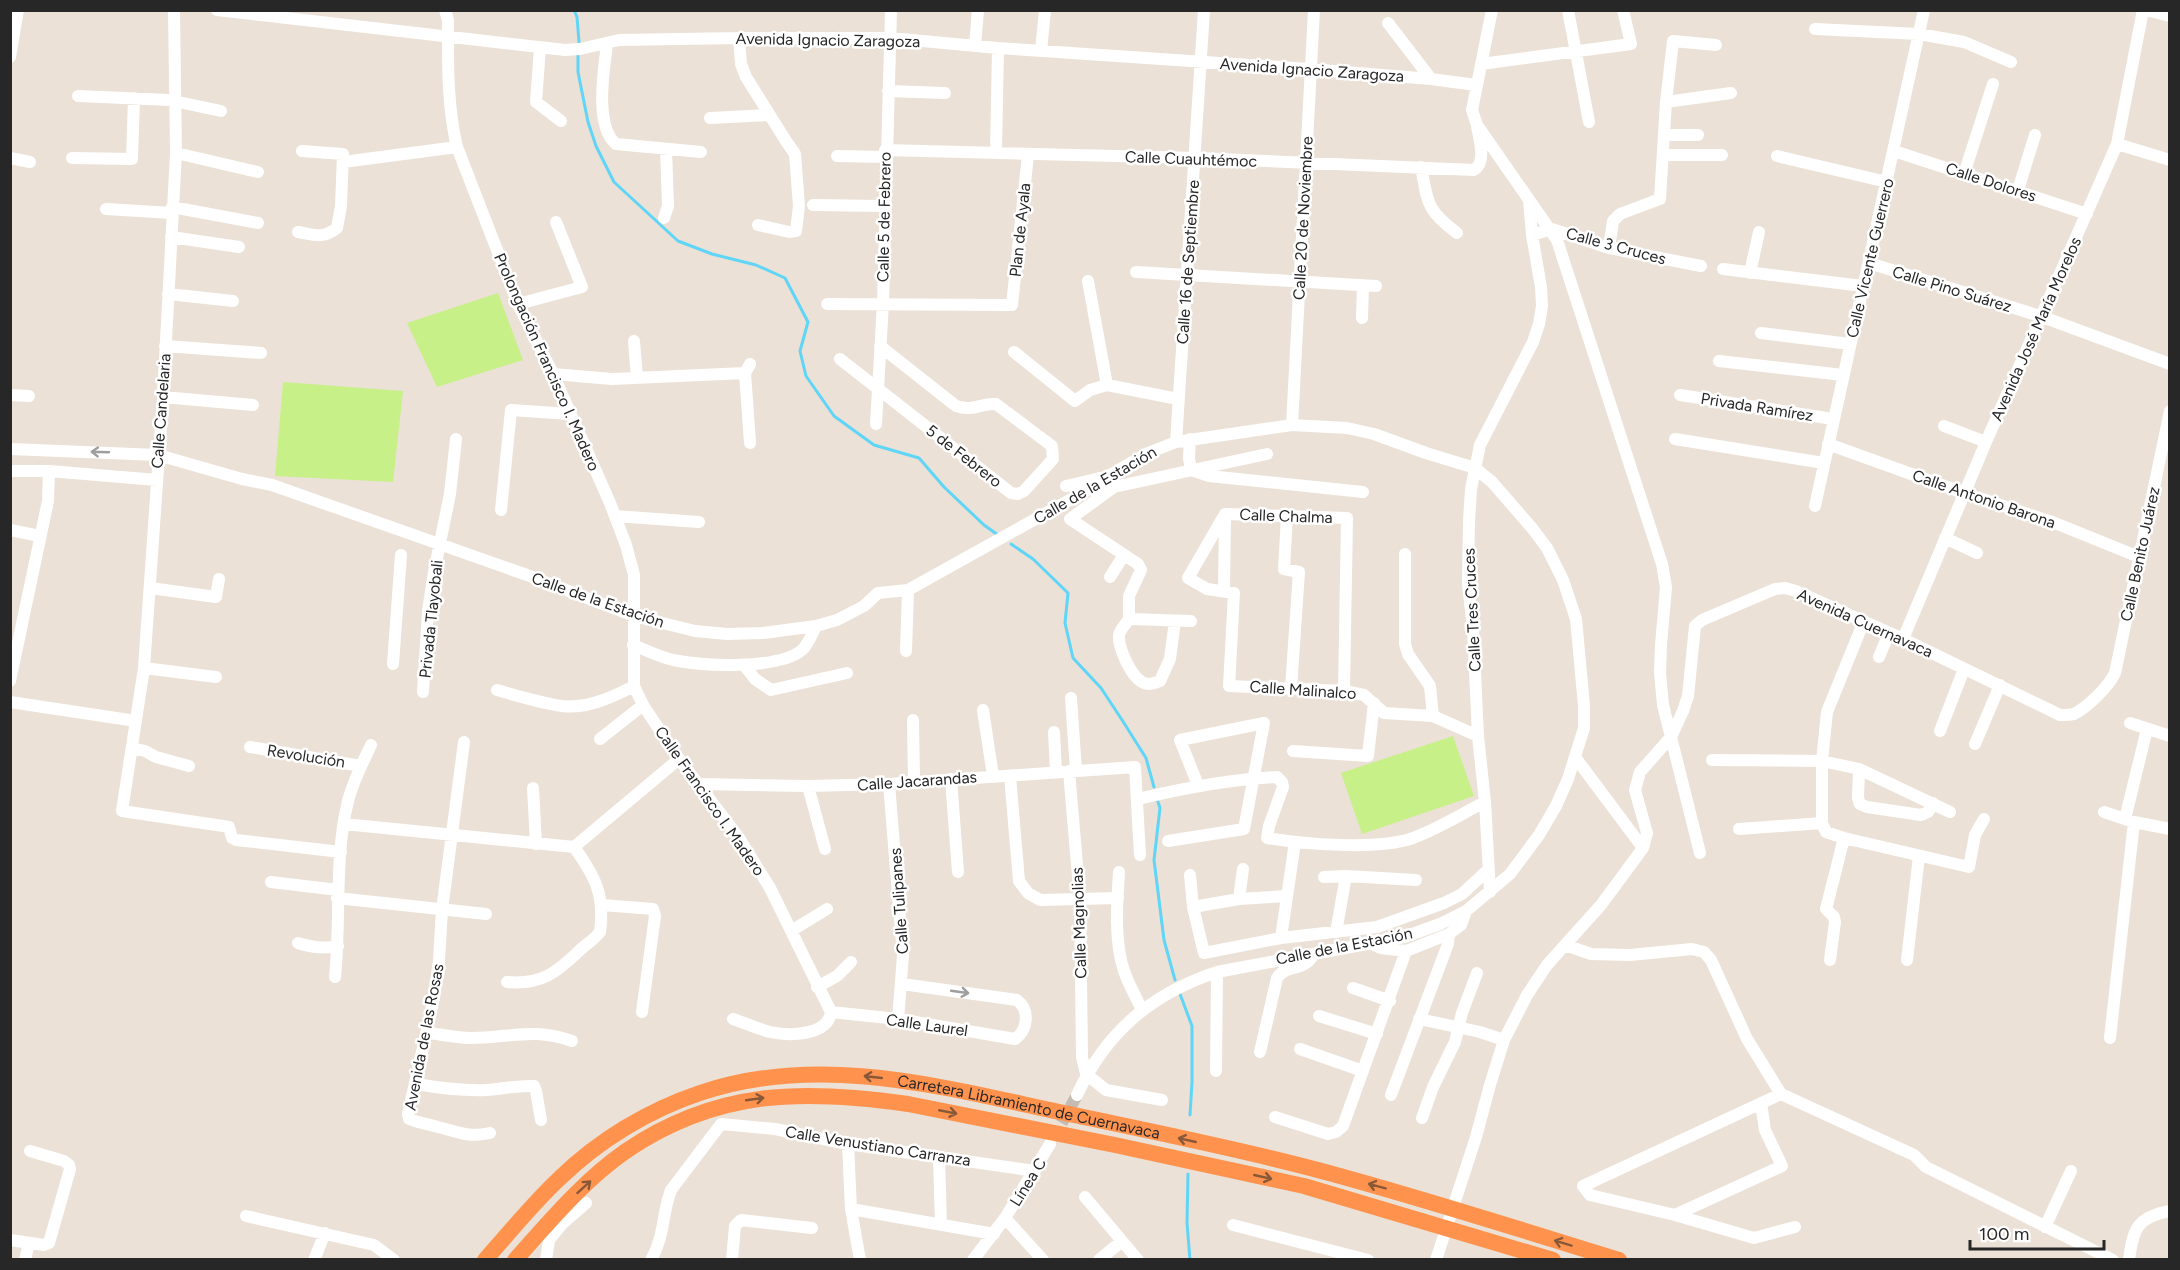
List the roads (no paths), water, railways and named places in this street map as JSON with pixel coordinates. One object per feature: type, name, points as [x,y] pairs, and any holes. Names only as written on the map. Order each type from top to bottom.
[{"type":"highway","name":"Carretera Libramiento de Cuernavaca","points":[[485,1260],[561,1177],[617,1134],[651,1113],[730,1084],[783,1076],[826,1073],[912,1082],[1299,1165],[1385,1188],[1619,1260]]},
{"type":"highway","name":"Carretera Libramiento de Cuernavaca","points":[[515,1260],[578,1191],[626,1151],[659,1132],[706,1110],[735,1102],[777,1096],[814,1095],[866,1098],[908,1104],[1243,1173],[1325,1192],[1553,1260]]},
{"type":"street","points":[[10,57],[18,10]]},
{"type":"street","name":"Calle Candelaria","points":[[174,10],[176,153],[163,397],[144,668],[122,811],[223,825],[229,827],[232,838],[236,840],[341,852]]},
{"type":"street","name":"Avenida Ignacio Zaragoza","points":[[217,10],[318,17],[448,37],[565,50],[619,40],[890,38],[1200,63],[1310,69],[1476,85]]},
{"type":"street","points":[[445,10],[448,20],[448,37]]},
{"type":"street","name":"Calle 5 de Febrero","points":[[876,424],[883,303],[891,10]]},
{"type":"street","points":[[975,46],[978,10]]},
{"type":"street","points":[[1041,51],[1045,10]]},
{"type":"street","name":"Calle 16 de Septiembre","points":[[1176,442],[1204,10]]},
{"type":"street","name":"Calle 20 de Noviembre","points":[[1292,424],[1314,10]]},
{"type":"street","points":[[1492,10],[1472,110],[1486,149],[1529,199],[1552,229],[1557,240],[1662,564],[1666,587],[1660,673],[1663,705],[1700,853]]},
{"type":"street","points":[[1568,10],[1589,122]]},
{"type":"street","points":[[1480,64],[1631,44],[1623,10]]},
{"type":"street","name":"Calle Vicente Guerrero","points":[[1815,506],[1924,10]]},
{"type":"street","points":[[2144,10],[2169,16]]},
{"type":"street","name":"Avenida José María Morelos","points":[[1903,639],[2040,316],[2117,144],[2144,10]]},
{"type":"street","points":[[1388,22],[1431,79]]},
{"type":"street","points":[[1815,29],[1919,34],[1964,42],[2011,62]]},
{"type":"street","name":"Prolongación Francisco I. Madero","points":[[448,37],[448,89],[451,122],[457,147],[518,304],[553,374],[626,545],[634,575],[634,616]]},
{"type":"street","points":[[739,38],[741,64],[746,77],[768,115],[795,153],[799,199],[796,231],[789,232],[758,225]]},
{"type":"street","points":[[1609,248],[1613,221],[1620,214],[1660,199],[1666,102],[1673,41],[1716,45]]},
{"type":"street","points":[[607,44],[602,110],[611,140],[616,144],[701,152]]},
{"type":"street","points":[[540,48],[536,102],[561,121]]},
{"type":"street","points":[[996,153],[998,48]]},
{"type":"street","points":[[1964,174],[1993,84]]},
{"type":"street","points":[[888,91],[945,93]]},
{"type":"street","points":[[1666,102],[1731,93]]},
{"type":"street","points":[[78,96],[175,101],[221,111]]},
{"type":"street","points":[[72,158],[132,159],[134,98]]},
{"type":"street","points":[[710,118],[768,115]]},
{"type":"street","points":[[1664,135],[1698,135]]},
{"type":"street","points":[[2018,190],[2035,135]]},
{"type":"street","points":[[2117,144],[2169,160]]},
{"type":"street","points":[[343,162],[457,147]]},
{"type":"street","points":[[664,218],[668,206],[666,149]]},
{"type":"street","name":"Calle Cuauhtémoc","points":[[837,156],[996,153],[1421,166],[1474,170],[1482,161],[1486,149]]},
{"type":"street","points":[[298,232],[321,236],[337,228],[343,162],[343,154],[302,150]]},
{"type":"street","name":"Calle Dolores","points":[[1894,152],[2087,214]]},
{"type":"street","points":[[176,153],[258,172]]},
{"type":"street","name":"Plan de Ayala","points":[[883,303],[1012,305],[1028,155]]},
{"type":"street","points":[[1663,155],[1722,155]]},
{"type":"street","points":[[1777,156],[1887,182]]},
{"type":"street","points":[[10,158],[30,162]]},
{"type":"street","points":[[1421,166],[1428,202],[1436,217],[1457,233]]},
{"type":"street","name":"Calle Tres Cruces","points":[[1490,892],[1468,584],[1471,489],[1480,445],[1533,342],[1539,324],[1542,306],[1541,287],[1532,235],[1529,199]]},
{"type":"street","points":[[813,205],[884,206]]},
{"type":"street","points":[[106,208],[172,210],[258,223]]},
{"type":"street","points":[[518,304],[582,287],[555,222]]},
{"type":"street","name":"Calle 3 Cruces","points":[[1532,235],[1552,229],[1609,248],[1701,266]]},
{"type":"street","points":[[1750,273],[1759,232]]},
{"type":"street","points":[[171,237],[239,247]]},
{"type":"street","name":"Calle Pino Suárez","points":[[1869,262],[2040,316],[2169,364]]},
{"type":"street","points":[[1723,269],[1863,286]]},
{"type":"street","points":[[1136,273],[1376,285]]},
{"type":"street","points":[[1088,281],[1107,386]]},
{"type":"street","points":[[1362,318],[1363,285]]},
{"type":"street","points":[[168,294],[233,301]]},
{"type":"street","points":[[828,304],[883,303]]},
{"type":"street","points":[[1761,333],[1850,344]]},
{"type":"street","points":[[634,341],[636,378]]},
{"type":"street","points":[[165,346],[261,353]]},
{"type":"street","name":"5 de Febrero","points":[[840,359],[1011,493],[1018,494],[1024,491],[1053,459],[1052,446],[996,404],[987,403],[976,409],[957,406],[880,346]]},
{"type":"street","points":[[1014,352],[1075,401],[1090,390],[1107,386],[1179,399]]},
{"type":"street","points":[[1719,361],[1844,375]]},
{"type":"street","points":[[553,374],[601,379],[636,378],[748,368],[750,443]]},
{"type":"street","points":[[10,395],[29,396]]},
{"type":"street","name":"Privada Ramírez","points":[[1680,395],[1833,419]]},
{"type":"street","points":[[163,397],[253,405]]},
{"type":"street","points":[[501,510],[511,410],[570,414]]},
{"type":"street","name":"Calle Benito Juárez","points":[[2100,692],[2111,682],[2115,673],[2169,413]]},
{"type":"street","name":"Calle de la Estación","points":[[10,449],[158,455],[242,479],[272,484],[527,575],[634,616],[695,631],[727,634],[763,633],[816,626],[837,620],[864,606],[878,593],[908,590],[1093,487],[1148,453],[1176,442],[1292,424],[1347,428],[1374,434],[1475,468],[1492,482],[1547,548],[1563,580],[1576,619],[1584,728],[1556,806],[1539,835],[1510,874],[1490,892],[1466,911],[1440,924],[1371,943],[1312,955],[1281,958],[1217,972],[1187,982],[1164,994],[1124,1025],[1104,1047],[1086,1074],[1077,1095]]},
{"type":"street","points":[[1944,426],[1986,442]]},
{"type":"street","name":"Privada Tlayobali","points":[[423,692],[428,611],[450,494],[456,439]]},
{"type":"street","points":[[1190,440],[1191,470]]},
{"type":"street","points":[[1676,440],[1824,463]]},
{"type":"street","name":"Calle Antonio Barona","points":[[1828,444],[1964,494],[2055,522],[2139,557]]},
{"type":"street","points":[[1175,621],[1170,659],[1160,681],[1150,685],[1141,682],[1130,668],[1122,652],[1119,636],[1130,619],[1129,596],[1141,570],[1138,564],[1070,519],[1114,487],[1267,454]]},
{"type":"street","points":[[1191,470],[1209,476],[1363,492]]},
{"type":"street","points":[[10,471],[50,471],[157,480]]},
{"type":"street","points":[[10,681],[48,501],[50,471]]},
{"type":"street","points":[[1066,486],[1105,478],[1130,483]]},
{"type":"street","points":[[1225,514],[1224,591],[1207,589],[1188,578],[1225,514]]},
{"type":"street","name":"Calle Chalma","points":[[1225,514],[1347,518],[1344,691]]},
{"type":"street","points":[[615,516],[699,522]]},
{"type":"street","points":[[1287,516],[1284,569],[1299,572],[1291,688]]},
{"type":"street","points":[[10,530],[40,536]]},
{"type":"street","points":[[1946,538],[1977,553]]},
{"type":"street","points":[[1405,554],[1405,644],[1408,654],[1430,686],[1433,716],[1478,736]]},
{"type":"street","points":[[393,664],[401,555]]},
{"type":"street","points":[[1110,577],[1124,555]]},
{"type":"street","points":[[150,588],[216,597],[219,579]]},
{"type":"street","name":"Avenida Cuernavaca","points":[[1643,848],[1647,833],[1635,790],[1640,772],[1671,737],[1683,711],[1688,696],[1695,626],[1702,620],[1775,589],[1785,588],[1864,621],[2060,714],[2073,715],[2100,692]]},
{"type":"street","points":[[906,651],[908,590]]},
{"type":"street","name":"Calle Malinalco","points":[[1224,591],[1234,592],[1229,686],[1344,691],[1364,694],[1384,713],[1433,716]]},
{"type":"street","points":[[10,614],[24,616]]},
{"type":"street","name":"Calle Francisco I. Madero","points":[[634,616],[634,686],[643,705],[679,759],[739,838],[770,888],[831,1012]]},
{"type":"street","points":[[1130,619],[1191,621]]},
{"type":"street","points":[[1864,621],[1827,712],[1822,761],[1822,823],[1826,832],[1969,867],[1976,835],[1984,819]]},
{"type":"street","points":[[633,645],[671,660],[702,664],[744,665],[792,656],[803,650],[816,626]]},
{"type":"street","points":[[1880,657],[1889,633]]},
{"type":"street","points":[[744,665],[755,679],[771,690],[847,673]]},
{"type":"street","points":[[144,668],[216,676]]},
{"type":"street","points":[[1940,731],[1964,669]]},
{"type":"street","points":[[1976,744],[2000,685]]},
{"type":"street","points":[[497,690],[563,706],[601,701],[634,686]]},
{"type":"street","points":[[1067,771],[1071,698]]},
{"type":"street","points":[[10,702],[136,721]]},
{"type":"street","points":[[1293,751],[1368,756],[1374,703]]},
{"type":"street","points":[[600,739],[643,705]]},
{"type":"street","points":[[983,710],[993,776]]},
{"type":"street","points":[[913,720],[914,781]]},
{"type":"street","points":[[1168,842],[1244,829],[1264,723],[1180,740],[1198,785]]},
{"type":"street","points":[[2130,723],[2169,736]]},
{"type":"street","points":[[2110,1038],[2130,820],[2147,729]]},
{"type":"street","points":[[1054,732],[1067,771]]},
{"type":"street","name":"Avenida de las Rosas","points":[[464,742],[442,910],[439,960],[428,1033],[412,1093],[409,1119],[461,1135],[490,1133]]},
{"type":"street","points":[[335,977],[338,946],[338,894],[344,824],[348,799],[371,745]]},
{"type":"street","name":"Revolución","points":[[250,747],[361,766]]},
{"type":"street","points":[[132,748],[145,751],[156,758],[189,766]]},
{"type":"street","points":[[1436,1260],[1504,1040],[1527,995],[1547,965],[1600,905],[1643,848],[1575,757]]},
{"type":"street","points":[[344,824],[574,847],[679,759]]},
{"type":"street","points":[[1712,760],[1822,761],[1859,769],[1950,812]]},
{"type":"street","name":"Calle Jacarandas","points":[[699,784],[808,786],[889,784],[1135,767],[1138,799]]},
{"type":"street","points":[[1859,769],[1858,798],[1860,804],[1921,815],[1928,812],[1933,803]]},
{"type":"street","name":"Calle Magnolias","points":[[1067,771],[1080,900],[1082,1057],[1086,1074]]},
{"type":"street","points":[[1010,776],[1019,881],[1028,893],[1040,900],[1118,898]]},
{"type":"street","points":[[1140,855],[1138,799],[1198,785],[1277,777],[1283,787],[1267,838],[1295,842],[1386,845],[1411,838],[1485,802]]},
{"type":"street","points":[[951,778],[958,873]]},
{"type":"street","name":"Calle Tulipanes","points":[[889,784],[903,939],[902,984],[898,1018]]},
{"type":"street","points":[[808,786],[825,849]]},
{"type":"street","points":[[532,788],[536,844]]},
{"type":"street","points":[[2104,812],[2169,829]]},
{"type":"street","points":[[1739,829],[1822,823]]},
{"type":"street","points":[[1830,960],[1835,922],[1834,917],[1826,909],[1844,838]]},
{"type":"street","points":[[1281,938],[1295,842]]},
{"type":"street","points":[[507,982],[520,983],[540,979],[564,966],[600,932],[602,905],[593,873],[574,847]]},
{"type":"street","points":[[1907,960],[1918,856]]},
{"type":"street","points":[[1239,899],[1243,869]]},
{"type":"street","points":[[1190,875],[1193,907],[1204,953],[1281,938],[1377,927],[1444,903],[1462,894],[1489,869]]},
{"type":"street","points":[[1119,872],[1120,948],[1123,969],[1142,1010]]},
{"type":"street","points":[[1336,932],[1346,876]]},
{"type":"street","points":[[1324,877],[1416,880]]},
{"type":"street","points":[[272,882],[442,910],[486,914]]},
{"type":"street","points":[[1193,907],[1239,899],[1286,896]]},
{"type":"street","points":[[602,905],[653,909],[655,916],[642,1012]]},
{"type":"street","points":[[791,931],[827,909]]},
{"type":"street","points":[[1371,943],[1381,948],[1406,951],[1449,934],[1461,925],[1466,911]]},
{"type":"street","points":[[1391,1095],[1448,944],[1449,934]]},
{"type":"street","points":[[298,944],[324,949],[338,946]]},
{"type":"street","points":[[1565,945],[1591,954],[1630,954],[1692,949],[1704,952],[1712,960],[1747,1039],[1781,1094],[1914,1155],[1926,1167],[2113,1260]]},
{"type":"street","points":[[1275,1116],[1328,1134],[1336,1132],[1343,1126],[1390,1001],[1406,951]]},
{"type":"street","points":[[1260,1053],[1277,978],[1287,969],[1300,968],[1308,963],[1312,955]]},
{"type":"street","points":[[818,987],[837,976],[851,962]]},
{"type":"street","points":[[1216,1071],[1217,972]]},
{"type":"street","points":[[1422,1118],[1433,1087],[1455,1042],[1462,1013],[1477,974]]},
{"type":"street","name":"Calle Laurel","points":[[831,1012],[898,1018],[1015,1038],[1024,1029],[1026,1011],[1023,1004],[1017,1000],[902,984]]},
{"type":"street","points":[[1353,988],[1390,1001]]},
{"type":"street","points":[[733,1019],[780,1033],[815,1031],[825,1026],[830,1020],[831,1012]]},
{"type":"street","points":[[1319,1016],[1377,1034]]},
{"type":"street","points":[[1419,1019],[1480,1032],[1504,1040]]},
{"type":"street","points":[[428,1033],[467,1038],[534,1032],[553,1034],[572,1041]]},
{"type":"street","points":[[1300,1049],[1363,1071]]},
{"type":"street","points":[[1086,1074],[1106,1090],[1162,1100]]},
{"type":"street","points":[[416,1084],[488,1090],[512,1086],[534,1086],[541,1120]]},
{"type":"street","points":[[1781,1094],[1582,1186],[1590,1195],[1675,1215],[1754,1238],[1795,1227]]},
{"type":"street","points":[[1675,1215],[1782,1166],[1765,1130],[1761,1103]]},
{"type":"street","name":"Calle Venustiano Carranza","points":[[651,1260],[664,1229],[671,1190],[721,1124],[775,1129],[848,1144],[1035,1171]]},
{"type":"street","points":[[848,1144],[851,1209],[860,1260]]},
{"type":"street","name":"Línea C","points":[[973,1260],[1005,1218],[1050,1144]]},
{"type":"street","points":[[10,1240],[44,1245],[49,1243],[70,1169],[64,1161],[30,1151]]},
{"type":"street","points":[[939,1157],[941,1225]]},
{"type":"street","points":[[2045,1227],[2070,1171]]},
{"type":"street","points":[[1085,1197],[1138,1260]]},
{"type":"street","points":[[546,1260],[549,1240],[562,1224],[586,1203]]},
{"type":"street","points":[[851,1209],[994,1234]]},
{"type":"street","points":[[2129,1260],[2133,1234],[2138,1224],[2169,1210]]},
{"type":"street","points":[[246,1216],[374,1245],[394,1260]]},
{"type":"street","points":[[1005,1218],[1043,1260]]},
{"type":"street","points":[[732,1260],[735,1226],[741,1220],[812,1228]]},
{"type":"street","points":[[1233,1226],[1368,1260]]},
{"type":"street","points":[[314,1260],[325,1233]]},
{"type":"street","points":[[1099,1260],[1122,1241]]},
{"type":"street","points":[[25,1260],[29,1243]]},
{"type":"waterway","points":[[574,10],[577,17],[579,42]]},
{"type":"waterway","points":[[578,56],[578,72],[588,122],[596,146],[614,182],[678,241],[712,254],[756,265],[785,278],[808,322],[800,351],[806,376],[834,416],[874,445],[919,458],[944,487],[984,525],[998,535]]},
{"type":"waterway","points":[[1011,544],[1033,559],[1068,593],[1065,623],[1073,658],[1101,688],[1146,758],[1154,787]]},
{"type":"waterway","points":[[1158,802],[1160,808],[1154,860],[1164,940],[1175,980]]},
{"type":"waterway","points":[[1180,994],[1192,1026],[1190,1115]]},
{"type":"waterway","points":[[1188,1174],[1187,1223],[1190,1260]]},
{"type":"tunnel","points":[[1053,1139],[1077,1095]]}]
